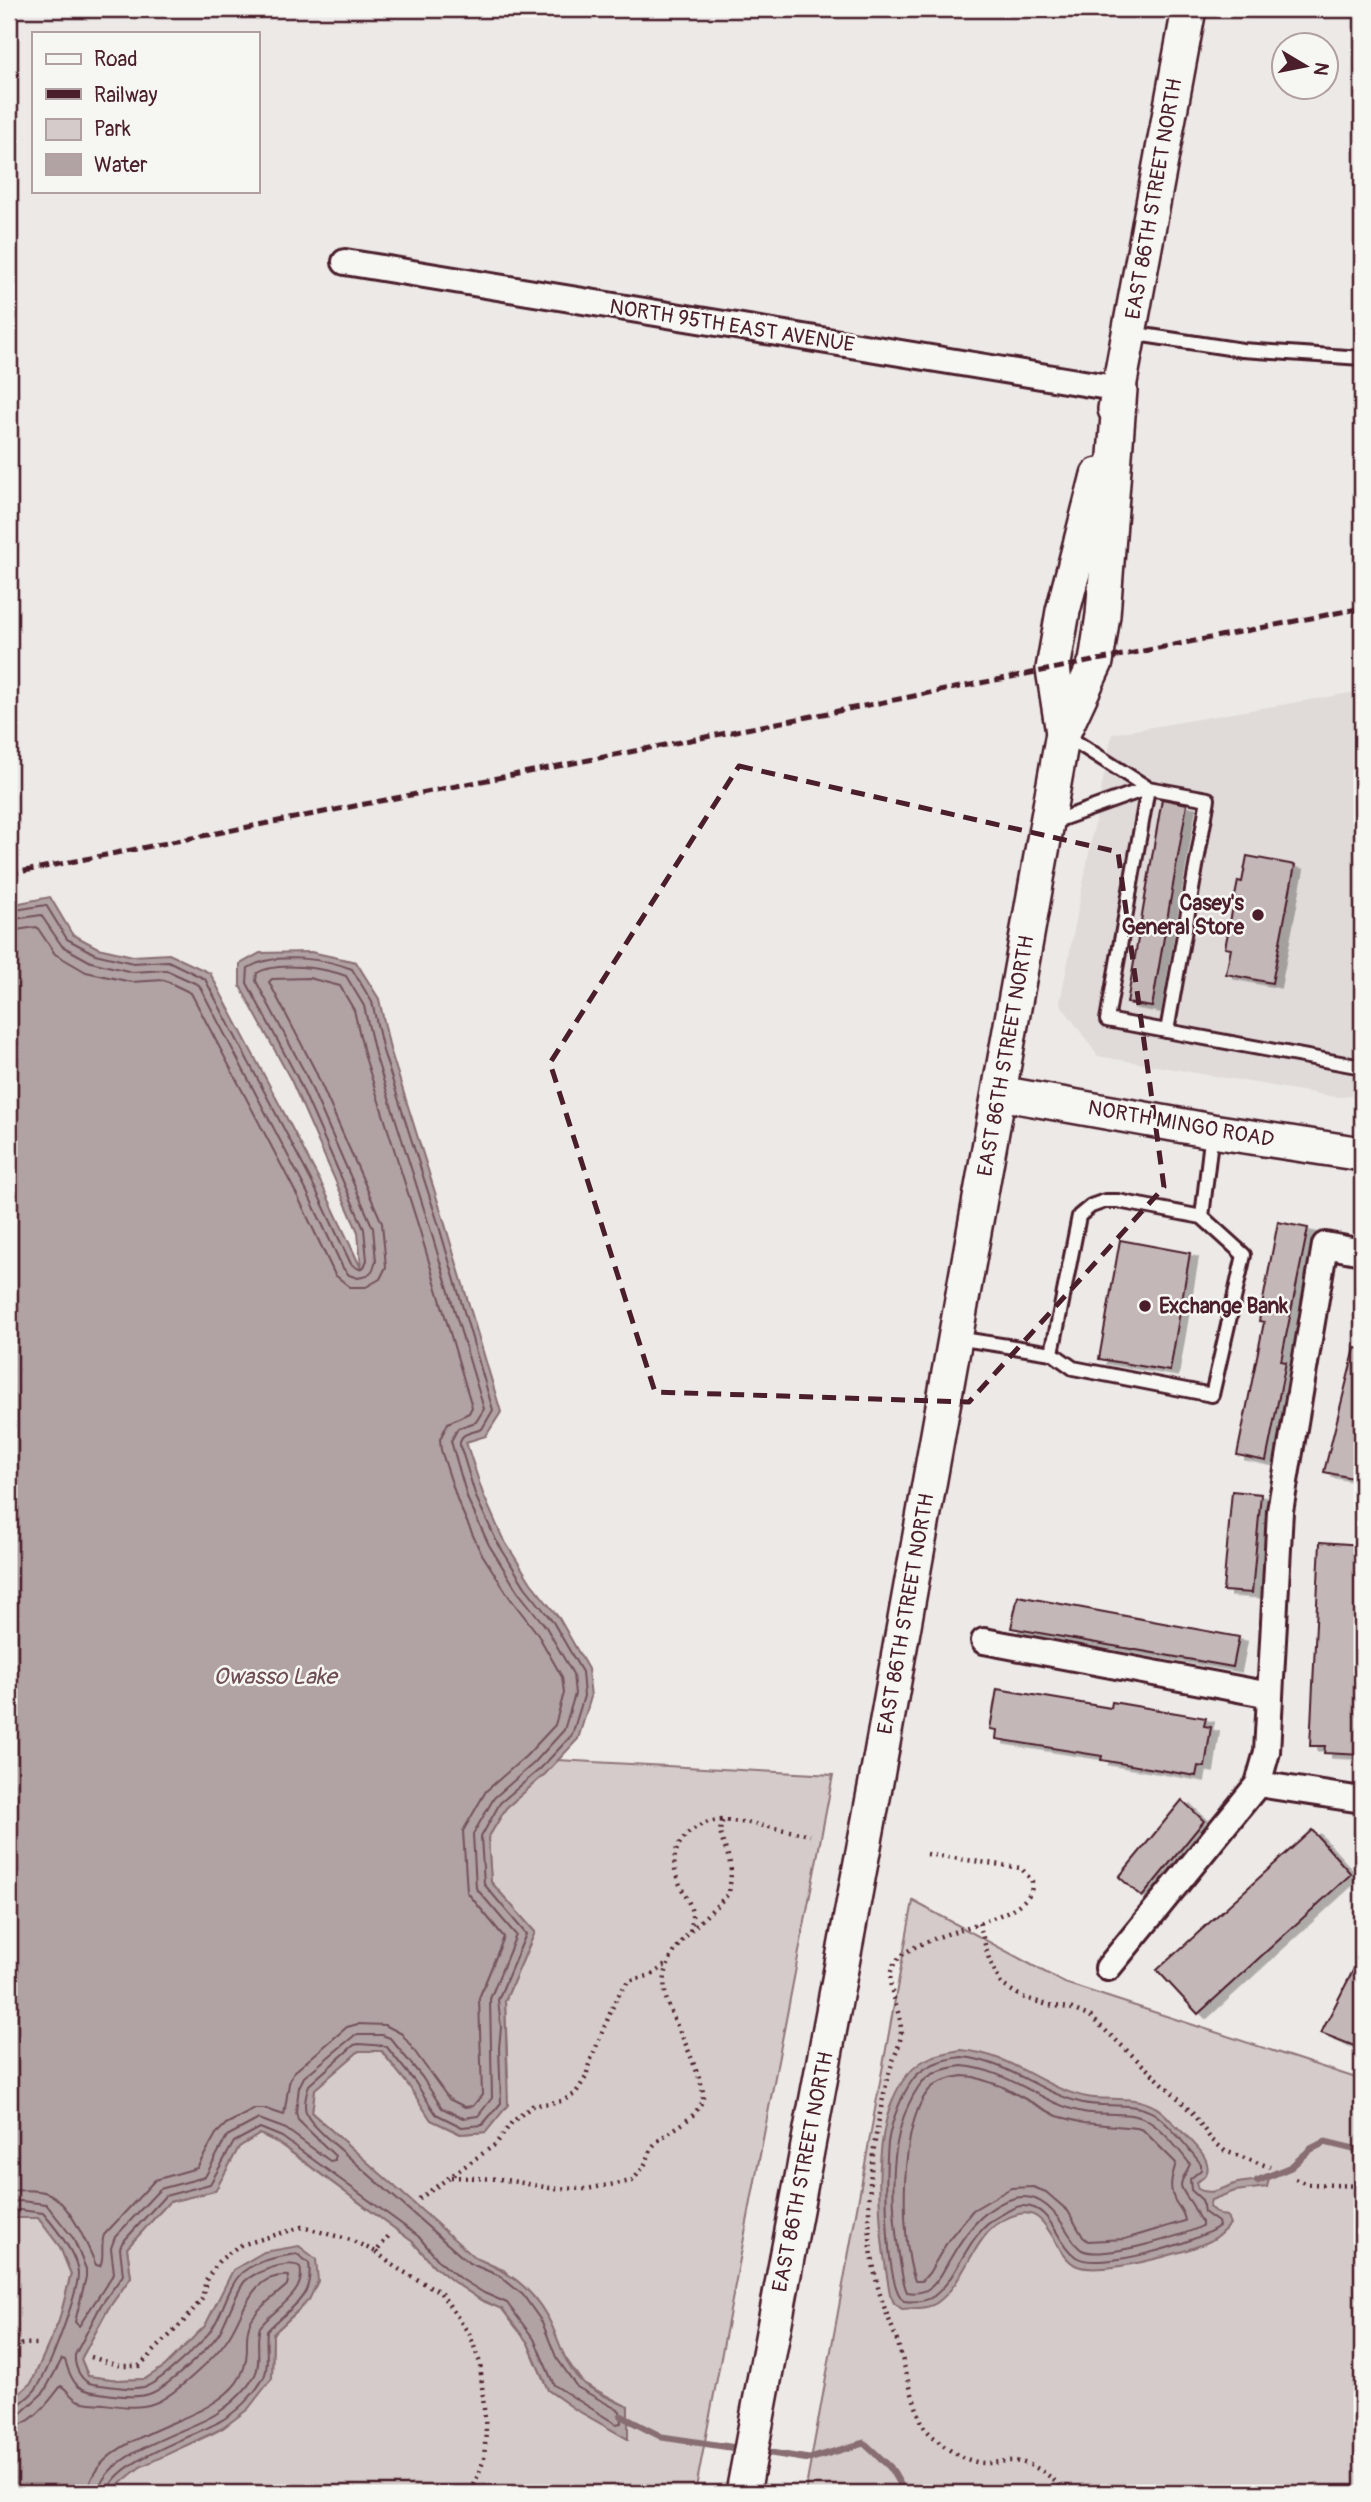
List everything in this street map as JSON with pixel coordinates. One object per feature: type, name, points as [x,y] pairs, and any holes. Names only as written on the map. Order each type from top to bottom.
[{"type":"street","name":"EAST 86TH STREET NORTH","points":[[743,2493],[871,1810],[1063,733],[1054,669],[1063,611],[1120,389],[1189,9]]},
{"type":"street","name":"NORTH 95TH EAST AVENUE","points":[[345,262],[1120,389]]},
{"type":"street","name":"NORTH MINGO ROAD","points":[[1000,1093],[1212,1131],[1362,1154]]},
{"type":"street","points":[[1108,1968],[1258,1784],[1267,1752],[1280,1511],[1325,1245],[1362,1252]]},
{"type":"street","points":[[984,1641],[1270,1695]]},
{"type":"street","points":[[1258,1784],[1362,1800]]},
{"type":"lane","points":[[1129,333],[1242,349],[1362,358]]},
{"type":"lane","points":[[1063,733],[1148,788],[1208,799],[1167,1031]]},
{"type":"lane","points":[[1047,824],[1148,788]]},
{"type":"lane","points":[[1148,788],[1107,1020],[1362,1067]]},
{"type":"lane","points":[[1202,1217],[1212,1131]]},
{"type":"lane","points":[[956,1338],[1052,1353],[1073,1368],[1212,1395],[1244,1255],[1202,1217],[1118,1201],[1105,1201],[1091,1206],[1079,1216],[1052,1353]]},
{"type":"path","points":[[451,2176],[500,2179],[550,2188],[586,2189],[632,2181],[645,2165],[653,2146],[691,2116],[700,2106],[704,2094],[687,2044],[665,1994],[665,1975],[669,1962],[690,1931],[694,1919],[692,1908],[675,1871],[679,1844],[699,1825],[710,1821],[748,1823],[810,1835]]},
{"type":"path","points":[[690,1931],[729,1893],[730,1862],[720,1826],[723,1821]]},
{"type":"path","points":[[927,1854],[1021,1868],[1032,1881],[1031,1892],[1022,1902],[979,1923],[950,1931],[910,1948],[891,1967],[893,2001],[901,2031],[886,2085],[871,2159],[870,2239],[884,2309],[897,2339],[923,2425],[938,2441],[970,2461],[1019,2461],[1040,2469],[1068,2493]]},
{"type":"path","points":[[979,1923],[989,1959],[1002,1983],[1022,1997],[1070,2008],[1091,2017],[1175,2095],[1211,2139],[1225,2151],[1270,2167]]},
{"type":"path","points":[[419,2199],[496,2144],[512,2122],[532,2106],[562,2101],[575,2094],[586,2077],[616,1999],[628,1981],[652,1975],[669,1962]]},
{"type":"path","points":[[1295,2179],[1307,2184],[1362,2186]]},
{"type":"path","points":[[91,2357],[120,2366],[139,2365],[202,2300],[206,2280],[219,2261],[238,2246],[302,2227],[351,2240],[376,2252],[395,2267],[440,2292],[470,2335],[480,2363],[486,2431],[484,2459],[471,2493]]},
{"type":"path","points":[[376,2252],[391,2233]]},
{"type":"path","points":[[9,2352],[11,2348],[22,2343],[38,2344]]},
{"type":"highlighted area","points":[[739,766],[1118,852],[1164,1187],[969,1402],[655,1392],[550,1063]]},
{"type":"shaded area","points":[[1362,691],[1362,1095],[1336,1097],[1098,1056],[1060,1003],[1112,734]]},
{"type":"green space","points":[[557,1760],[833,1775],[695,2493],[113,2493],[132,2472],[146,2463],[227,2425],[272,2379],[273,2334],[296,2313],[219,2300],[205,2326],[165,2366],[145,2379],[118,2380],[88,2376],[81,2359],[108,2309],[131,2277],[127,2248],[169,2202],[215,2191],[239,2147],[260,2134],[278,2143],[413,2242],[434,2266],[454,2282],[481,2300],[502,2309],[528,2343],[548,2390],[628,2439],[628,2407],[583,2383],[562,2353],[548,2319],[504,2270],[474,2258],[312,2113],[315,2089],[359,2051],[381,2051],[409,2086],[431,2120],[460,2134],[486,2132],[508,2077],[505,2001],[535,1932],[491,1882],[488,1838],[506,1808]]},
{"type":"green space","points":[[913,1901],[1065,1983],[1362,2080],[1362,2493],[805,2493]]},
{"type":"green space","points":[[9,2218],[38,2218],[60,2247],[71,2274],[59,2321],[32,2382],[9,2403]]},
{"type":"water","name":"Owasso Lake","points":[[50,897],[72,934],[98,948],[133,956],[169,954],[210,973],[322,1185],[361,1268],[358,1232],[291,1080],[240,986],[240,964],[260,953],[311,952],[356,962],[379,999],[390,1049],[501,1412],[486,1436],[466,1442],[483,1494],[502,1537],[531,1583],[559,1618],[588,1669],[591,1697],[578,1739],[545,1774],[506,1808],[488,1838],[491,1882],[535,1932],[505,2001],[508,2105],[486,2132],[461,2134],[431,2120],[382,2051],[359,2051],[315,2089],[312,2113],[474,2257],[517,2280],[533,2296],[548,2318],[567,2362],[578,2378],[595,2391],[628,2407],[628,2439],[548,2390],[528,2343],[502,2309],[481,2300],[454,2282],[434,2266],[413,2242],[279,2143],[260,2134],[239,2147],[215,2191],[169,2202],[127,2248],[131,2277],[108,2309],[81,2359],[88,2376],[118,2380],[145,2379],[165,2366],[205,2326],[233,2270],[264,2252],[299,2246],[316,2259],[318,2281],[309,2300],[273,2334],[272,2378],[248,2409],[223,2428],[140,2467],[117,2486],[113,2493],[9,2493],[9,2403],[32,2382],[59,2321],[71,2274],[60,2247],[38,2218],[9,2218],[9,905]]},
{"type":"water","points":[[961,2050],[1012,2064],[1071,2093],[1095,2098],[1139,2101],[1158,2109],[1196,2145],[1206,2161],[1208,2169],[1205,2176],[1196,2182],[1198,2189],[1208,2192],[1238,2183],[1269,2179],[1267,2187],[1235,2191],[1211,2200],[1209,2207],[1220,2215],[1227,2216],[1230,2224],[1210,2241],[1182,2252],[1121,2266],[1086,2268],[1075,2265],[1037,2217],[1019,2214],[1004,2219],[982,2239],[949,2292],[938,2302],[926,2307],[902,2309],[894,2303],[890,2294],[882,2237],[880,2168],[883,2134],[891,2103],[905,2078],[925,2060]]},
{"type":"building","points":[[1162,799],[1187,804],[1152,1007],[1127,1003]]},
{"type":"building","name":"Casey's General Store","points":[[1247,856],[1295,865],[1272,983],[1226,974],[1231,949],[1225,948],[1238,881],[1242,882]]},
{"type":"building","points":[[1278,1222],[1308,1228],[1281,1361],[1286,1362],[1266,1461],[1237,1455],[1264,1322],[1259,1321]]},
{"type":"building","name":"Exchange Bank","points":[[1120,1240],[1190,1253],[1170,1371],[1099,1359]]},
{"type":"building","points":[[1355,1348],[1362,1349],[1362,1480],[1324,1472]]},
{"type":"building","points":[[1232,1491],[1261,1494],[1252,1593],[1223,1591]]},
{"type":"building","points":[[1320,1542],[1362,1545],[1362,1755],[1324,1753],[1325,1746],[1310,1746]]},
{"type":"building","points":[[1018,1596],[1239,1637],[1233,1667],[1011,1628]]},
{"type":"building","points":[[997,1689],[1111,1708],[1112,1702],[1206,1718],[1204,1726],[1211,1727],[1205,1767],[1198,1766],[1196,1776],[1101,1760],[1102,1756],[996,1739],[997,1730],[990,1729]]},
{"type":"building","points":[[1182,1800],[1204,1821],[1142,1897],[1119,1877]]},
{"type":"building","points":[[1312,1830],[1351,1874],[1198,2014],[1157,1970]]},
{"type":"building","points":[[1362,1953],[1362,2049],[1321,2033]]},
{"type":"waterway","points":[[1257,2181],[1291,2167],[1311,2149],[1325,2142],[1362,2151]]},
{"type":"waterway","points":[[621,2416],[662,2437],[743,2449]]},
{"type":"waterway","points":[[758,2451],[809,2459],[864,2443],[890,2467],[905,2493]]},
{"type":"railway","points":[[9,874],[1362,608]]},
{"type":"place","name":"Casey's General Store","points":[[1258,915]]},
{"type":"place","name":"Exchange Bank","points":[[1145,1306]]}]
